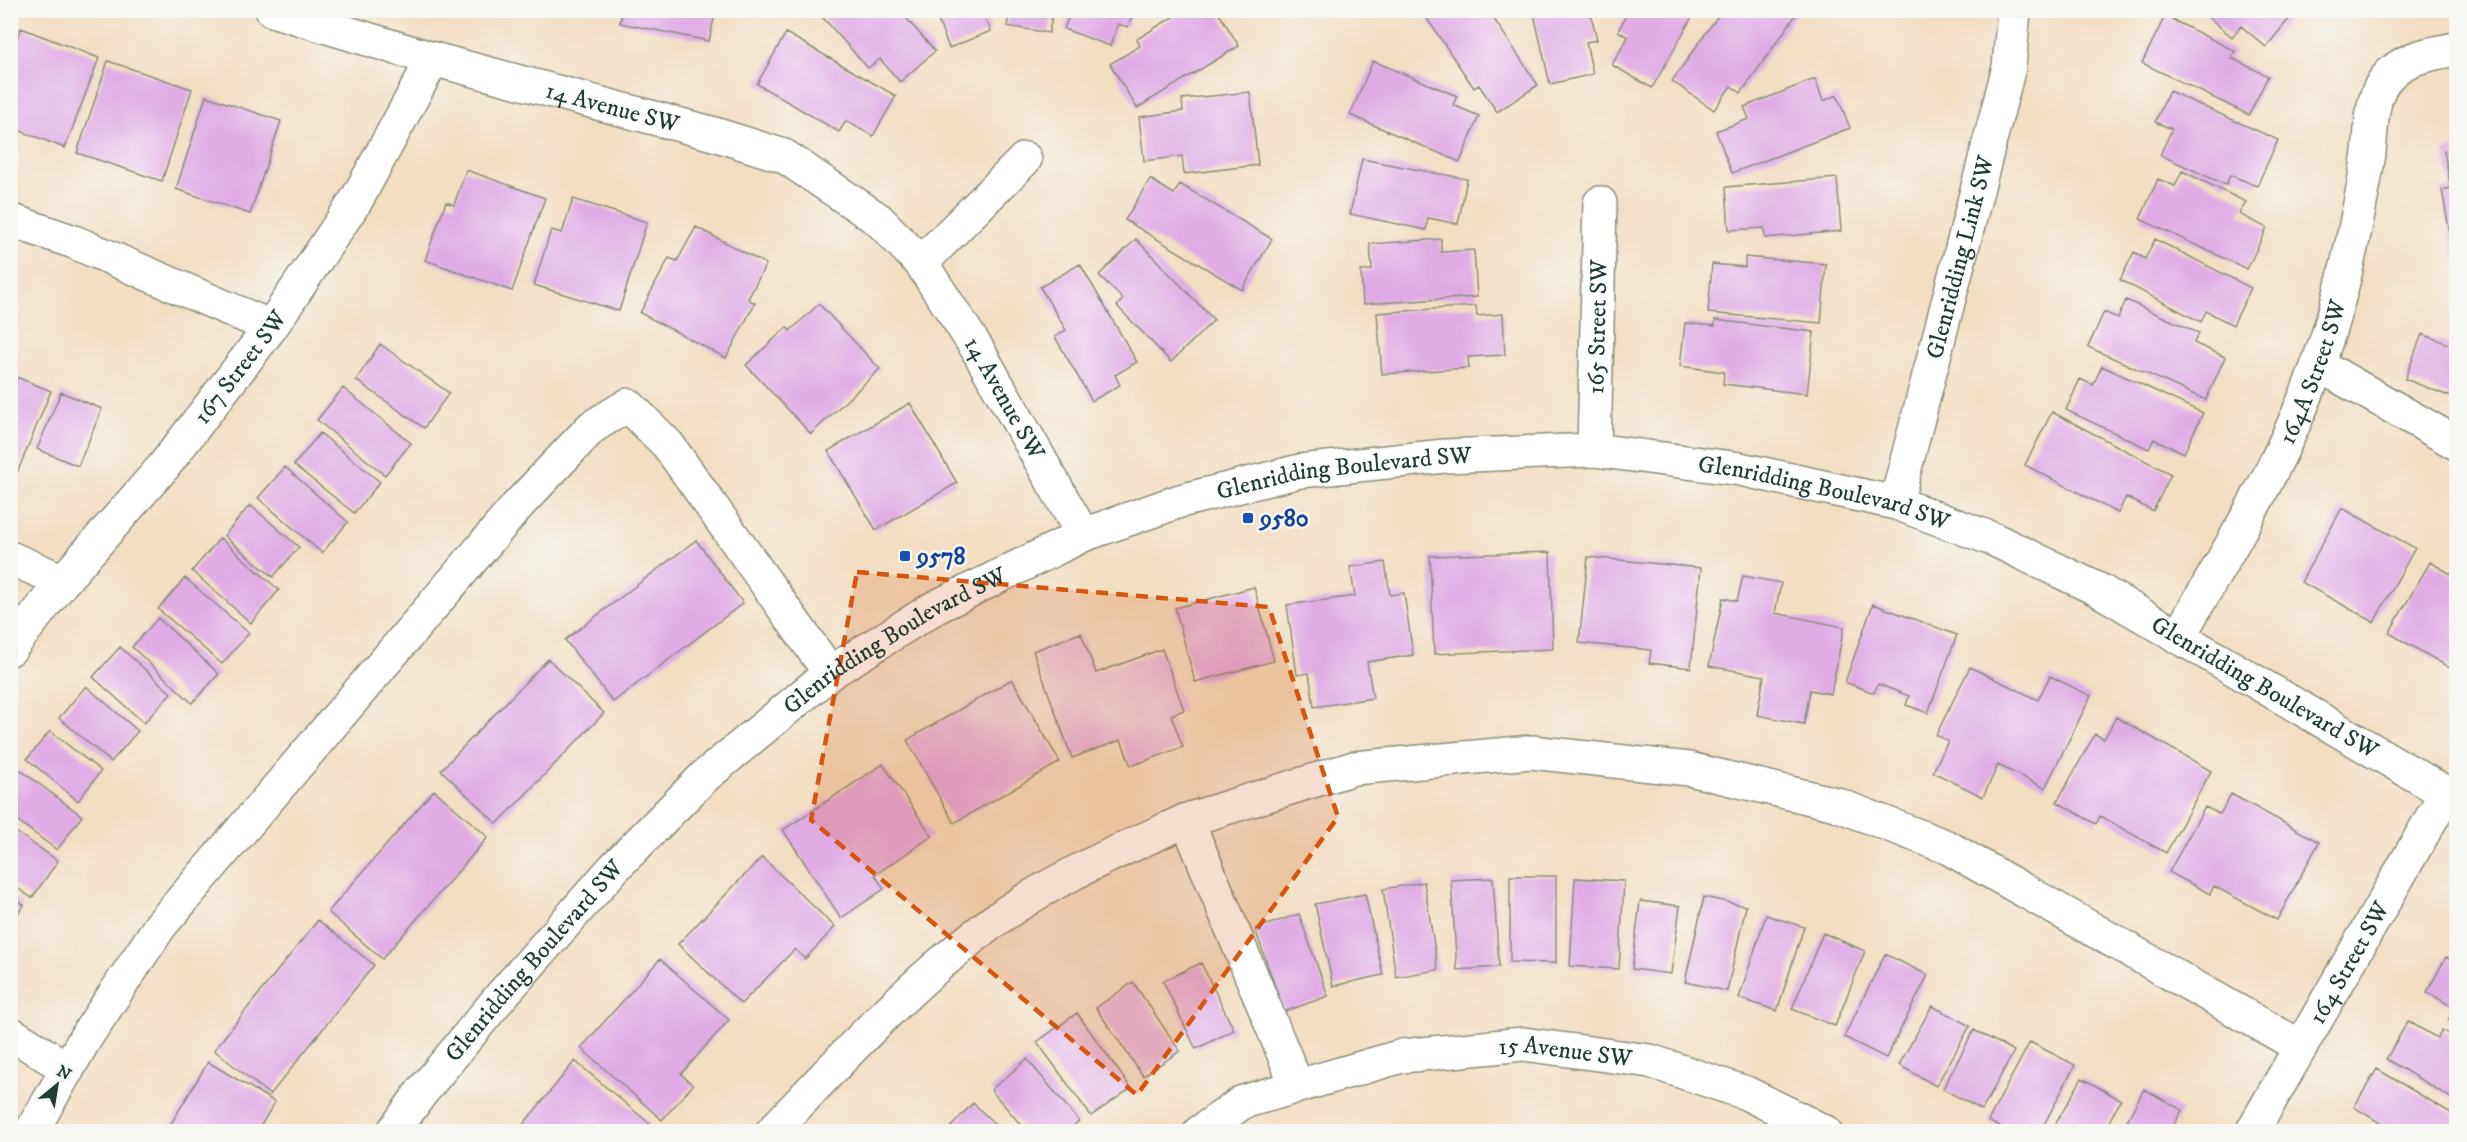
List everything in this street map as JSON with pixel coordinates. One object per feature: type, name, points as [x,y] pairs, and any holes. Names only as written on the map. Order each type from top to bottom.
[{"type":"street","name":"14 Avenue SW","points":[[272,10],[432,59],[714,134],[784,156],[879,220],[921,262],[976,347],[1083,536]]},
{"type":"street","name":"Glenridding Link SW","points":[[1896,503],[2009,67],[2014,10]]},
{"type":"street","name":"164A Street SW","points":[[2178,637],[2248,518],[2319,365],[2350,252],[2368,159],[2374,111],[2383,82],[2400,64],[2422,56],[2457,49]]},
{"type":"street","name":"167 Street SW","points":[[10,649],[63,581],[164,466],[271,327],[357,199],[432,59]]},
{"type":"street","points":[[921,262],[1025,159]]},
{"type":"street","name":"165 Street SW","points":[[1594,450],[1600,203]]},
{"type":"street","points":[[10,220],[74,242],[271,327]]},
{"type":"street","points":[[2319,365],[2457,443]]},
{"type":"street","points":[[32,1131],[68,1069],[160,926],[519,504],[592,427],[628,405],[668,445],[830,673]]},
{"type":"street","name":"Glenridding Boulevard SW","points":[[393,1131],[494,1005],[614,868],[704,777],[830,673],[934,608],[1083,536],[1180,501],[1300,471],[1445,456],[1594,450],[1740,469],[1896,503],[1995,540],[2099,590],[2451,796]]},
{"type":"street","points":[[10,558],[63,581]]},
{"type":"street","points":[[772,1131],[881,1017],[990,924],[1084,867],[1187,820],[1354,768],[1531,752],[1689,769],[1836,804],[1947,847],[2301,1047]]},
{"type":"street","name":"164 Street SW","points":[[2252,1131],[2451,796]]},
{"type":"street","points":[[1187,820],[1297,1086],[1243,1102],[1200,1131]]},
{"type":"street","points":[[10,1033],[68,1069]]},
{"type":"street","name":"15 Avenue SW","points":[[1297,1086],[1401,1056],[1523,1044],[1650,1061],[1746,1093],[1825,1131]]},
{"type":"highlighted area","points":[[857,572],[1269,607],[1338,817],[1137,1095],[811,820]]},
{"type":"building","points":[[623,10],[716,10],[709,41],[620,23]]},
{"type":"building","points":[[816,10],[899,10],[935,51],[900,82],[880,59],[868,68]]},
{"type":"building","points":[[934,10],[982,10],[991,31],[949,48]]},
{"type":"building","points":[[1010,10],[1053,10],[1049,33],[1007,26]]},
{"type":"building","points":[[1071,10],[1134,10],[1128,27],[1118,24],[1110,46],[1064,29]]},
{"type":"building","points":[[1184,10],[1217,10],[1239,46],[1137,108],[1110,64],[1140,46],[1137,39]]},
{"type":"building","points":[[1427,10],[1488,10],[1538,85],[1497,112],[1479,85],[1474,88],[1423,13]]},
{"type":"building","points":[[1533,10],[1590,10],[1597,40],[1586,42],[1593,74],[1550,84]]},
{"type":"building","points":[[1629,10],[1696,10],[1652,88],[1612,65],[1628,37],[1618,31]]},
{"type":"building","points":[[1722,10],[1798,12],[1741,93],[1731,86],[1714,110],[1672,81]]},
{"type":"building","points":[[2200,10],[2291,10],[2294,13],[2266,47],[2241,26],[2232,37]]},
{"type":"building","points":[[2165,16],[2235,51],[2231,58],[2268,76],[2249,115],[2142,63]]},
{"type":"building","points":[[21,28],[99,58],[65,148],[10,127],[10,56]]},
{"type":"building","points":[[786,33],[896,96],[873,136],[846,121],[839,132],[757,84]]},
{"type":"building","points":[[108,61],[192,89],[162,181],[77,153]]},
{"type":"building","points":[[1373,61],[1457,96],[1453,105],[1479,116],[1460,162],[1350,115]]},
{"type":"building","points":[[1815,79],[1823,101],[1837,95],[1850,128],[1732,173],[1716,131],[1749,119],[1744,107]]},
{"type":"building","points":[[2169,91],[2278,140],[2257,186],[2230,175],[2226,185],[2160,155],[2172,129],[2155,122]]},
{"type":"building","points":[[1250,92],[1258,165],[1184,174],[1182,156],[1144,161],[1139,117],[1183,111],[1182,99]]},
{"type":"building","points":[[206,96],[281,121],[250,214],[176,189]]},
{"type":"building","points":[[2456,149],[2455,261],[2442,190],[2451,188],[2444,151]]},
{"type":"building","points":[[1362,159],[1467,179],[1458,224],[1428,218],[1426,230],[1350,214]]},
{"type":"building","points":[[466,170],[545,198],[512,291],[425,260],[446,202],[454,205]]},
{"type":"building","points":[[2182,171],[2246,202],[2239,214],[2267,228],[2247,269],[2140,219],[2158,179],[2175,186]]},
{"type":"building","points":[[1837,178],[1841,231],[1765,238],[1764,228],[1729,230],[1726,187]]},
{"type":"building","points":[[1150,179],[1174,194],[1180,184],[1272,239],[1242,290],[1125,220]]},
{"type":"building","points":[[573,199],[647,222],[619,311],[534,285],[551,230],[562,233]]},
{"type":"building","points":[[696,227],[766,264],[748,299],[755,303],[726,358],[640,313],[669,258],[677,261]]},
{"type":"building","points":[[1136,239],[1214,320],[1171,362],[1117,306],[1123,299],[1099,275]]},
{"type":"building","points":[[1441,239],[1441,252],[1474,250],[1477,297],[1363,304],[1361,271],[1372,270],[1370,244]]},
{"type":"building","points":[[2155,239],[2251,288],[2233,325],[2206,311],[2201,322],[2120,280],[2134,252],[2145,259]]},
{"type":"building","points":[[1745,257],[1826,264],[1821,323],[1708,313],[1712,264],[1745,267]]},
{"type":"building","points":[[1080,264],[1137,362],[1115,375],[1120,385],[1092,401],[1055,337],[1066,330],[1040,287]]},
{"type":"building","points":[[2126,300],[2199,333],[2194,343],[2225,357],[2206,400],[2088,347],[2104,312],[2118,318]]},
{"type":"building","points":[[819,304],[880,369],[811,434],[746,365],[787,327],[790,331]]},
{"type":"building","points":[[1476,306],[1477,316],[1503,314],[1505,355],[1468,357],[1469,368],[1382,374],[1377,313]]},
{"type":"building","points":[[1715,320],[1814,332],[1807,394],[1723,384],[1724,372],[1680,366],[1685,323],[1715,326]]},
{"type":"building","points":[[2422,334],[2456,347],[2456,399],[2405,379]]},
{"type":"building","points":[[380,344],[449,393],[424,428],[356,380]]},
{"type":"building","points":[[2102,366],[2203,413],[2184,453],[2154,439],[2149,449],[2066,410],[2080,379],[2093,385]]},
{"type":"building","points":[[14,376],[51,391],[17,473],[10,470],[10,384]]},
{"type":"building","points":[[343,388],[411,443],[385,475],[317,420]]},
{"type":"building","points":[[61,392],[102,409],[78,466],[37,449]]},
{"type":"building","points":[[910,403],[957,483],[876,530],[828,451]]},
{"type":"building","points":[[2052,412],[2171,474],[2153,511],[2126,497],[2118,513],[2025,465]]},
{"type":"building","points":[[320,433],[380,482],[354,513],[294,465]]},
{"type":"building","points":[[285,467],[348,522],[322,553],[258,498]]},
{"type":"building","points":[[250,505],[299,547],[273,577],[224,536]]},
{"type":"building","points":[[2342,508],[2415,548],[2374,622],[2301,582]]},
{"type":"building","points":[[220,538],[279,590],[251,623],[192,571]]},
{"type":"building","points":[[696,540],[743,603],[613,702],[565,640]]},
{"type":"building","points":[[1550,552],[1553,649],[1434,654],[1430,556]]},
{"type":"building","points":[[1588,557],[1701,568],[1691,668],[1649,663],[1651,650],[1579,643]]},
{"type":"building","points":[[1385,562],[1390,595],[1404,593],[1413,655],[1367,662],[1373,698],[1314,707],[1309,673],[1297,675],[1287,605],[1355,596],[1350,567]]},
{"type":"building","points":[[2430,562],[2456,577],[2455,671],[2389,633]]},
{"type":"building","points":[[1743,576],[1781,583],[1775,613],[1844,627],[1831,694],[1810,690],[1804,724],[1757,715],[1764,676],[1709,666],[1723,598],[1737,601]]},
{"type":"building","points":[[185,578],[249,633],[222,664],[158,609]]},
{"type":"building","points":[[1254,587],[1274,661],[1195,682],[1175,608]]},
{"type":"building","points":[[1873,604],[1957,635],[1928,713],[1906,705],[1909,696],[1878,684],[1874,693],[1845,682]]},
{"type":"building","points":[[158,618],[219,674],[192,703],[132,647]]},
{"type":"building","points":[[1081,633],[1096,673],[1162,649],[1184,710],[1171,715],[1183,747],[1131,766],[1121,740],[1072,758],[1033,651]]},
{"type":"building","points":[[120,647],[171,693],[144,723],[93,677]]},
{"type":"building","points":[[548,659],[604,713],[497,824],[441,770]]},
{"type":"building","points":[[1970,667],[2038,700],[2050,676],[2091,696],[2045,788],[1998,765],[1983,797],[1933,772],[1948,741],[1936,735]]},
{"type":"building","points":[[1012,679],[1060,762],[954,823],[907,740]]},
{"type":"building","points":[[86,686],[138,731],[111,762],[59,718]]},
{"type":"building","points":[[2116,717],[2211,771],[2166,853],[2100,816],[2096,824],[2057,802],[2095,734],[2104,739]]},
{"type":"building","points":[[50,731],[101,771],[78,801],[27,759]]},
{"type":"building","points":[[883,764],[932,836],[875,875],[884,889],[841,918],[783,830]]},
{"type":"building","points":[[19,769],[82,816],[57,850],[10,815],[10,780]]},
{"type":"building","points":[[434,790],[488,837],[382,959],[328,912]]},
{"type":"building","points":[[2231,794],[2319,842],[2277,920],[2214,886],[2210,894],[2169,872],[2205,807],[2220,814]]},
{"type":"building","points":[[10,828],[58,861],[32,898],[10,883]]},
{"type":"building","points":[[762,857],[835,927],[805,959],[795,949],[741,1004],[678,944]]},
{"type":"building","points":[[1510,876],[1556,876],[1556,963],[1510,962]]},
{"type":"building","points":[[1493,878],[1499,967],[1457,970],[1451,880]]},
{"type":"building","points":[[1575,878],[1624,881],[1619,969],[1570,966]]},
{"type":"building","points":[[1424,882],[1438,970],[1396,977],[1383,889]]},
{"type":"building","points":[[1365,894],[1383,975],[1333,986],[1315,904]]},
{"type":"building","points":[[10,896],[24,905],[10,924]]},
{"type":"building","points":[[1704,897],[1746,906],[1727,991],[1685,982]]},
{"type":"building","points":[[1640,901],[1680,906],[1671,974],[1632,969]]},
{"type":"building","points":[[1299,914],[1328,996],[1284,1012],[1255,929]]},
{"type":"building","points":[[1766,915],[1804,927],[1777,1011],[1739,998]]},
{"type":"building","points":[[318,920],[374,965],[270,1095],[214,1050]]},
{"type":"building","points":[[1823,933],[1865,951],[1835,1026],[1792,1009]]},
{"type":"building","points":[[1885,954],[1928,975],[1886,1058],[1844,1037]]},
{"type":"building","points":[[2446,957],[2456,962],[2456,1025],[2448,1020],[2455,1008],[2427,992]]},
{"type":"building","points":[[660,959],[729,1020],[681,1074],[693,1085],[662,1120],[581,1048]]},
{"type":"building","points":[[1201,963],[1234,1030],[1196,1049],[1163,981]]},
{"type":"building","points":[[1133,982],[1180,1051],[1143,1076],[1096,1008]]},
{"type":"building","points":[[1932,1006],[1970,1026],[1936,1086],[1899,1065]]},
{"type":"building","points":[[1077,1013],[1131,1088],[1091,1116],[1037,1042]]},
{"type":"building","points":[[2408,1021],[2437,1038],[2442,1030],[2456,1039],[2456,1101],[2386,1059]]},
{"type":"building","points":[[1974,1030],[2014,1051],[1982,1110],[1943,1089]]},
{"type":"building","points":[[2030,1042],[2075,1065],[2040,1132],[2009,1132],[1988,1121]]},
{"type":"building","points":[[1027,1059],[1079,1121],[1067,1132],[1027,1132],[991,1090]]},
{"type":"building","points":[[575,1061],[650,1124],[644,1132],[517,1132]]},
{"type":"building","points":[[208,1062],[275,1102],[257,1132],[166,1132]]},
{"type":"building","points":[[2377,1069],[2456,1116],[2456,1132],[2389,1132],[2390,1129],[2354,1107]]},
{"type":"building","points":[[2082,1078],[2121,1100],[2103,1132],[2051,1132]]},
{"type":"building","points":[[2144,1089],[2182,1110],[2170,1132],[2121,1132]]},
{"type":"building","points":[[973,1103],[1003,1132],[946,1132]]},
{"type":"place","name":"9580","points":[[1248,518]]},
{"type":"place","name":"9578","points":[[905,556]]}]
